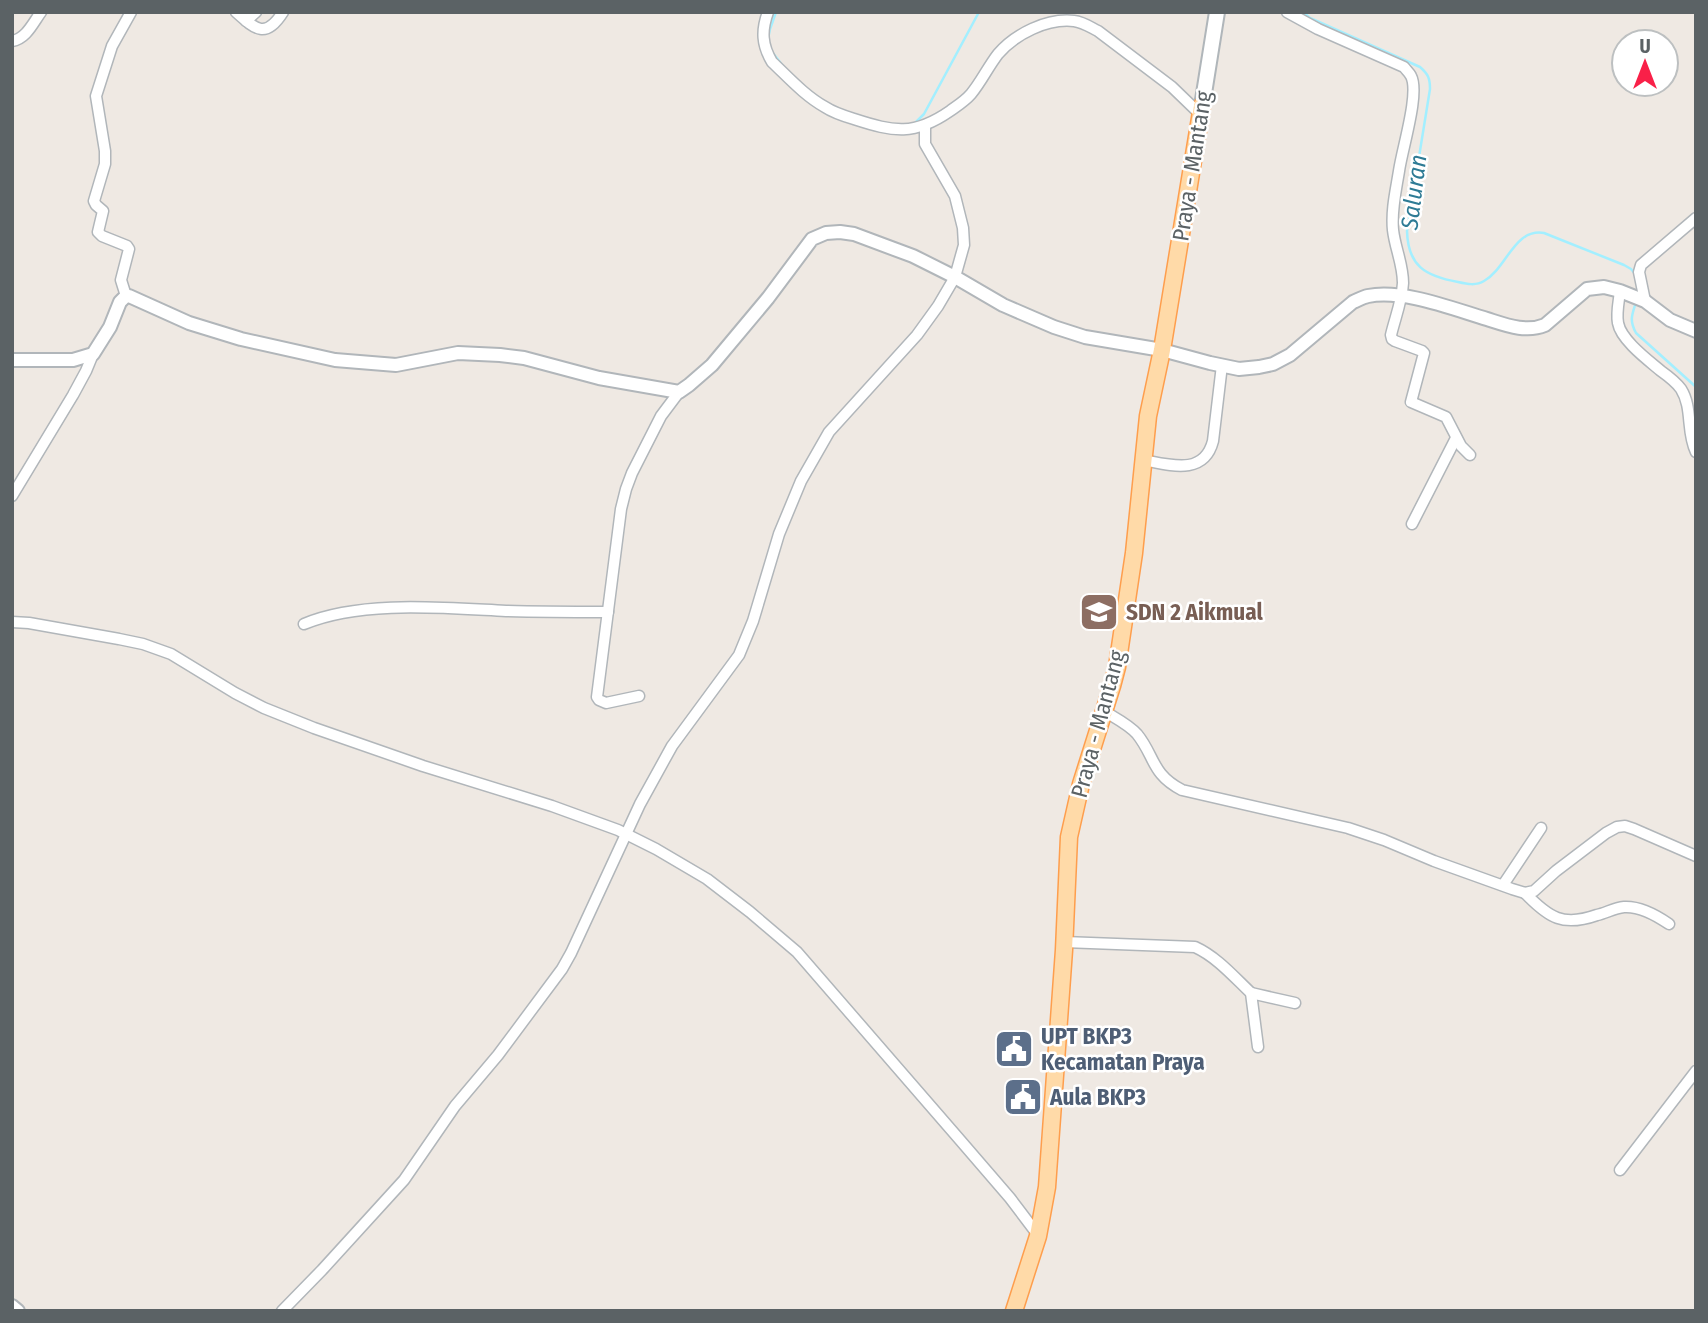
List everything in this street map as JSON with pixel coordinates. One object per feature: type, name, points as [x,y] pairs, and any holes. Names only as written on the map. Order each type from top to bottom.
[{"type":"main road","name":"Praya - Mantang","points":[[1014,1311],[1038,1236],[1047,1187],[1069,837],[1081,784],[1117,667],[1134,554],[1148,416],[1162,350],[1217,12]]},
{"type":"street","points":[[12,41],[23,36],[40,12]]},
{"type":"street","points":[[126,296],[121,280],[129,249],[98,232],[103,211],[94,201],[105,164],[96,96],[112,46],[131,12]]},
{"type":"street","points":[[236,12],[254,27],[264,29],[276,24],[283,12]]},
{"type":"street","points":[[246,20],[256,12]]},
{"type":"street","points":[[768,12],[762,36],[766,53],[772,62],[823,106],[835,113],[881,128],[904,130],[925,126],[941,118],[971,94],[999,52],[1027,31],[1052,22],[1073,21],[1098,31],[1172,87],[1202,104]]},
{"type":"street","points":[[1287,12],[1318,29],[1404,67],[1411,76],[1413,98],[1392,215],[1393,232],[1402,269],[1402,297],[1391,335],[1392,339],[1424,353],[1411,402],[1446,417],[1456,438],[1470,455]]},
{"type":"street","points":[[282,1311],[391,1195],[459,1101],[498,1055],[562,969],[640,804],[672,746],[739,655],[753,621],[779,534],[801,481],[829,432],[917,335],[955,277],[964,245],[963,228],[955,196],[925,144],[925,126]]},
{"type":"street","points":[[1696,218],[1641,265],[1634,296],[1617,320],[1629,342],[1681,389],[1696,452]]},
{"type":"street","points":[[639,696],[606,703],[599,701],[597,696],[621,509],[632,473],[661,416],[679,392],[712,365],[768,298],[812,239],[826,233],[854,234],[913,256],[1003,305],[1054,327],[1085,337],[1162,350],[1239,369],[1273,364],[1290,355],[1353,302],[1365,296],[1381,294],[1445,306],[1527,329],[1545,325],[1587,289],[1604,287],[1634,296],[1670,320],[1696,331]]},
{"type":"street","points":[[12,496],[73,395],[110,327],[120,302],[126,296]]},
{"type":"street","points":[[126,296],[189,323],[241,339],[335,360],[396,365],[458,353],[500,355],[524,358],[599,378],[679,392]]},
{"type":"street","points":[[12,359],[73,360],[93,354]]},
{"type":"street","points":[[1143,460],[1188,466],[1207,456],[1213,441],[1222,365]]},
{"type":"street","points":[[1412,524],[1456,438]]},
{"type":"street","points":[[304,624],[348,611],[411,608],[608,612]]},
{"type":"street","points":[[12,622],[144,645],[171,654],[264,708],[423,766],[552,806],[627,835],[707,879],[797,952],[977,1159],[1038,1236]]},
{"type":"street","points":[[1104,711],[1136,733],[1161,774],[1169,783],[1182,790],[1348,828],[1525,893],[1537,905],[1559,919],[1578,920],[1625,907],[1653,914],[1669,924]]},
{"type":"street","points":[[1525,893],[1534,891],[1563,865],[1617,827],[1625,826],[1696,856]]},
{"type":"street","points":[[1503,885],[1541,828]]},
{"type":"street","points":[[1064,942],[1195,947],[1209,955],[1251,993],[1295,1003]]},
{"type":"street","points":[[1251,993],[1258,1047]]},
{"type":"street","points":[[1620,1170],[1696,1072]]},
{"type":"street","points":[[12,1306],[18,1311]]},
{"type":"waterway","name":"Saluran","points":[[768,39],[776,12]]},
{"type":"waterway","name":"Saluran","points":[[915,123],[924,114],[979,12]]},
{"type":"waterway","name":"Saluran","points":[[1303,12],[1310,18],[1420,67],[1428,76],[1430,89],[1407,231],[1411,253],[1420,267],[1446,280],[1478,284],[1492,275],[1525,237],[1544,233],[1624,265],[1636,275]]},
{"type":"waterway","name":"Saluran","points":[[772,52],[783,66]]},
{"type":"waterway","name":"Saluran","points":[[1636,302],[1632,314],[1636,333],[1696,387]]},
{"type":"place","name":"SDN 2 Aikmual","points":[[1099,612]]},
{"type":"place","name":"UPT BKP3 Kecamatan Praya","points":[[1014,1049]]},
{"type":"place","name":"Aula BKP3","points":[[1023,1097]]}]
